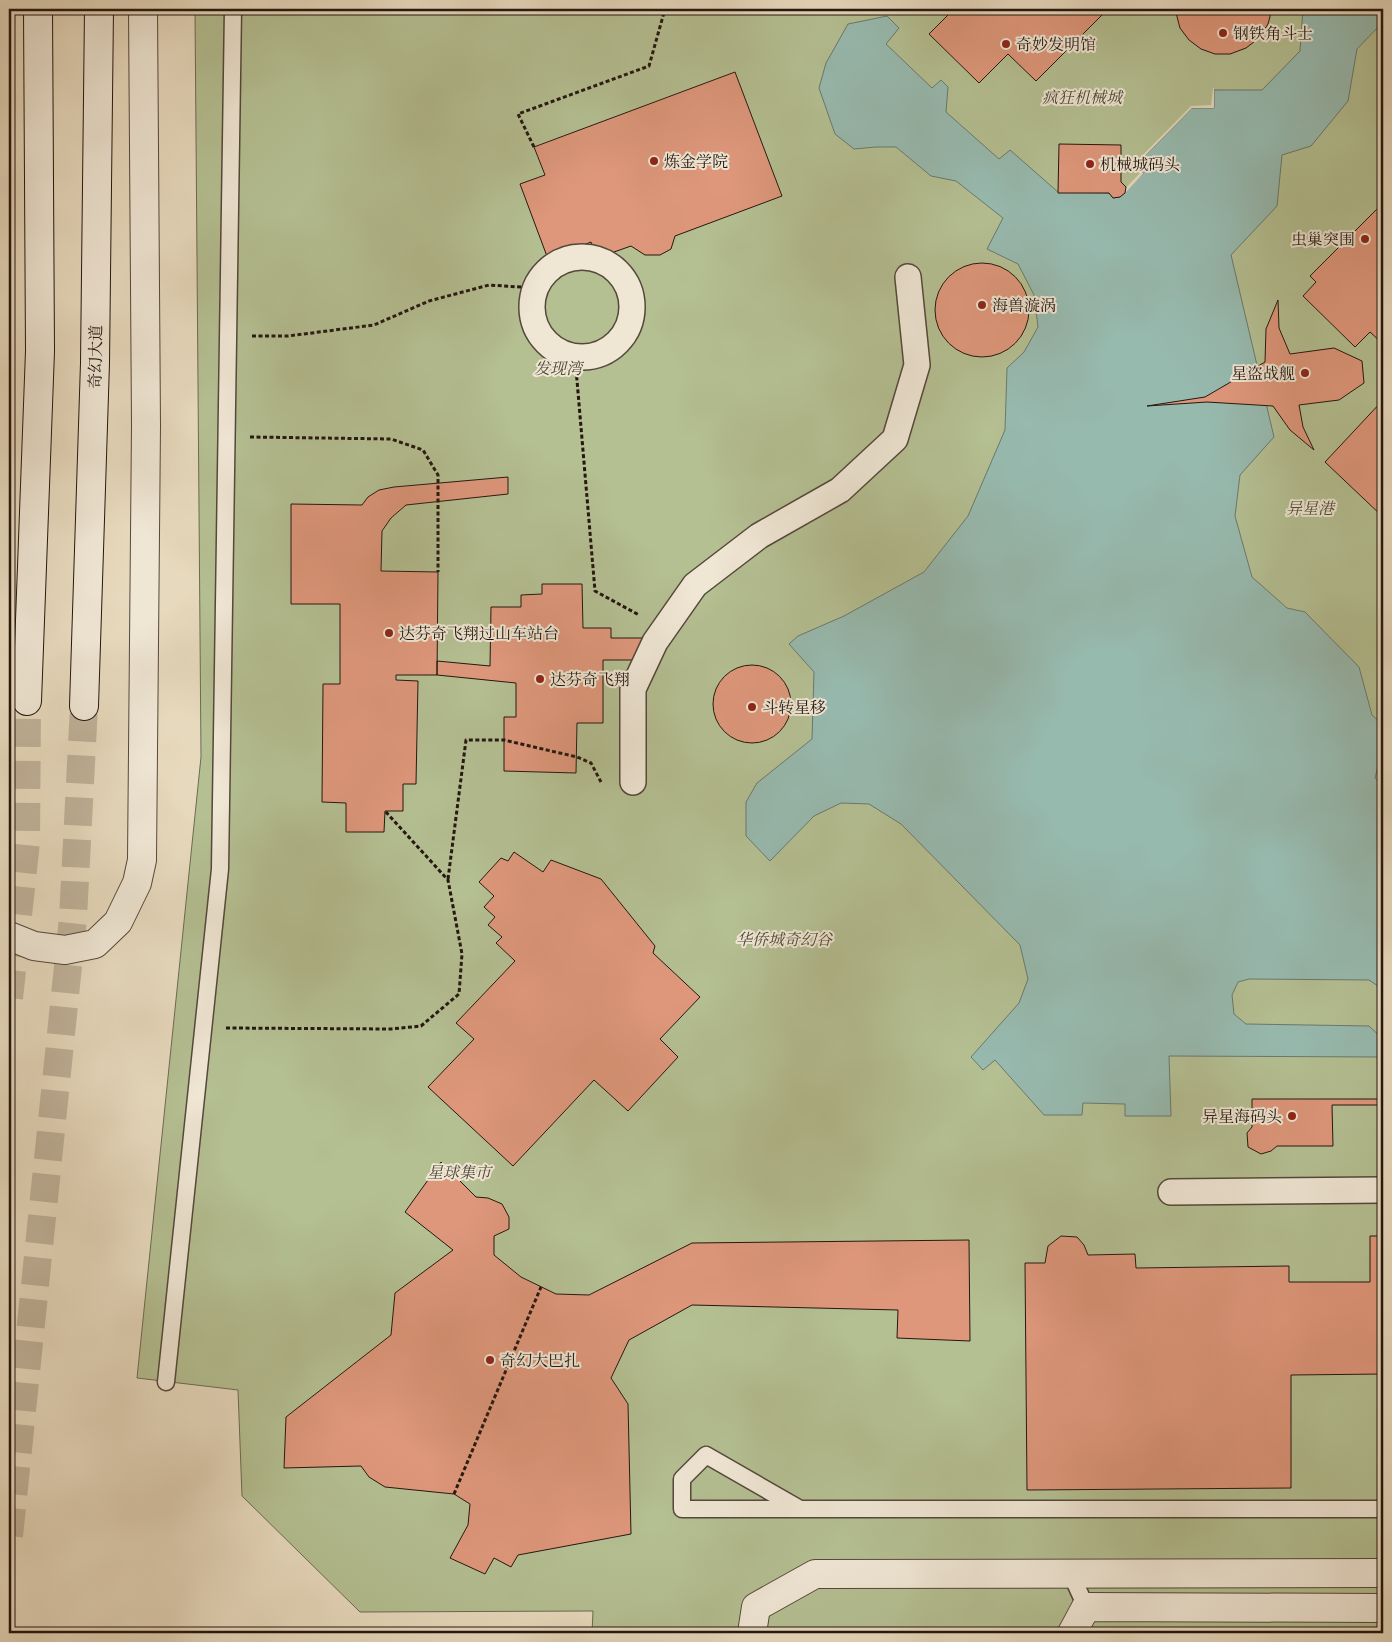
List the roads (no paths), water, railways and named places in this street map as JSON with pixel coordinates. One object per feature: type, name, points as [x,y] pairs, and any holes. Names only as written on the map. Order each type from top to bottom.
[{"type":"street","points":[[27,701],[40,351],[38,9]]},
{"type":"street","name":"奇幻大道","points":[[84,706],[95,362],[100,9]]},
{"type":"street","points":[[9,936],[34,946],[65,950],[95,944],[118,922],[137,883],[142,860],[146,435],[143,9]]},
{"type":"street","points":[[580,257],[596,259],[611,266],[622,278],[629,291],[632,306],[630,322],[621,337],[609,349],[593,356],[575,357],[560,352],[546,342],[536,329],[532,313],[532,296],[539,281],[550,268],[564,260],[580,257]]},
{"type":"street","points":[[633,782],[633,689],[655,642],[695,585],[759,536],[840,490],[895,438],[917,365],[908,277]]},
{"type":"street","points":[[1171,1192],[1383,1190]]},
{"type":"street","points":[[752,1633],[756,1607],[815,1574],[1383,1572]]},
{"type":"street","points":[[1072,1633],[1086,1607],[1383,1608]]},
{"type":"lane","points":[[166,1382],[220,869],[233,9]]},
{"type":"lane","points":[[800,1509],[706,1455],[682,1478],[682,1509],[800,1509],[1383,1509]]},
{"type":"lane","points":[[1071,1574],[1086,1607]]},
{"type":"water","points":[[1303,9],[1383,9],[1383,22],[1357,49],[1348,101],[1311,146],[1282,155],[1277,206],[1231,255],[1274,437],[1240,475],[1235,516],[1252,577],[1287,608],[1305,612],[1359,667],[1372,715],[1383,725],[1383,746],[1375,778],[1383,786],[1383,995],[1381,988],[1369,980],[1249,979],[1238,982],[1232,995],[1234,1014],[1246,1024],[1369,1026],[1383,1039],[1383,1053],[1381,1057],[1169,1056],[1171,1116],[1125,1116],[1125,1104],[1083,1103],[1082,1115],[1044,1115],[995,1060],[983,1070],[971,1057],[1019,1003],[1028,979],[1020,945],[901,824],[869,804],[841,803],[814,816],[770,861],[746,836],[746,802],[757,783],[812,739],[814,672],[789,644],[798,636],[844,616],[924,572],[968,516],[1005,430],[1007,368],[1024,352],[1038,327],[1034,295],[1018,264],[987,249],[1003,218],[956,181],[931,176],[896,147],[854,149],[835,134],[819,88],[826,63],[848,24],[887,16],[899,28],[886,44],[932,88],[941,80],[948,87],[946,112],[999,159],[1010,150],[1058,192],[1109,193],[1113,198],[1120,197],[1143,174],[1140,161],[1192,108],[1214,108],[1214,90],[1262,90],[1300,51]]},
{"type":"tunnel","points":[[9,998],[26,842],[27,701]]},
{"type":"tunnel","points":[[9,1536],[73,918],[84,706]]},
{"type":"place","name":"钢铁角斗士","points":[[1223,33]]},
{"type":"place","name":"奇妙发明馆","points":[[1006,44]]},
{"type":"place","name":"炼金学院","points":[[654,161]]},
{"type":"place","name":"机械城码头","points":[[1090,164]]},
{"type":"place","name":"虫巢突围","points":[[1365,239]]},
{"type":"place","name":"海兽漩涡","points":[[982,305]]},
{"type":"place","name":"星盗战舰","points":[[1305,373]]},
{"type":"place","name":"达芬奇飞翔过山车站台","points":[[389,633]]},
{"type":"place","name":"达芬奇飞翔","points":[[540,679]]},
{"type":"place","name":"斗转星移","points":[[752,707]]},
{"type":"place","name":"异星海码头","points":[[1292,1116]]},
{"type":"place","name":"奇幻大巴扎","points":[[490,1360]]},
{"type":"park label","name":"疯狂机械城","points":[[1082,97]]},
{"type":"park label","name":"发现湾","points":[[558,368]]},
{"type":"park label","name":"异星港","points":[[1310,508]]},
{"type":"park label","name":"华侨城奇幻谷","points":[[784,939]]},
{"type":"park label","name":"星球集市","points":[[459,1172]]}]
